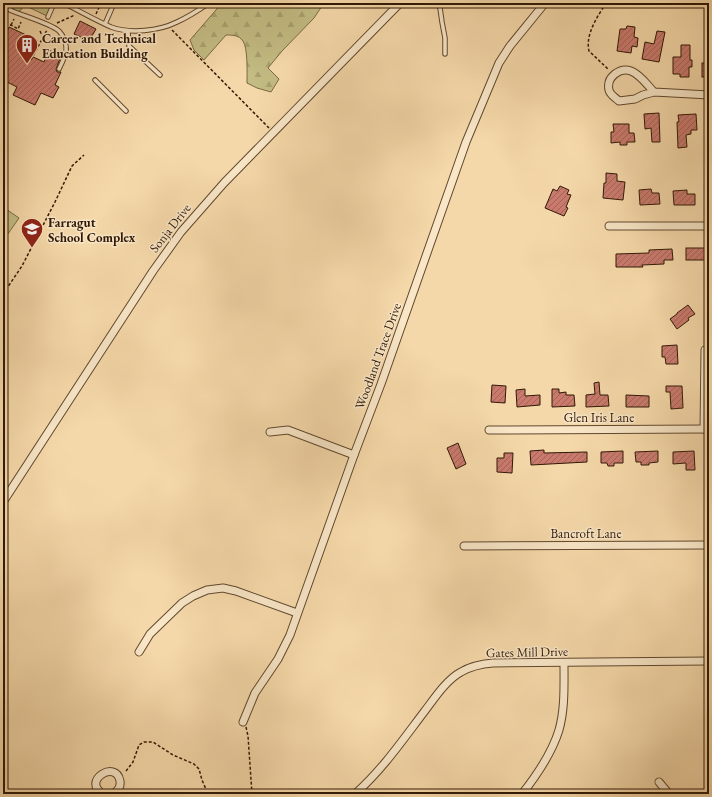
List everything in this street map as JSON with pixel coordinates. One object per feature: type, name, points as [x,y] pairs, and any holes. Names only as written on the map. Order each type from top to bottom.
[{"type":"street","name":"Sonja Drive","points":[[3,502],[153,271],[181,232],[224,183],[400,3]]},
{"type":"street","name":"Woodland Trace Drive","points":[[243,722],[255,693],[278,658],[290,635],[381,384],[466,142],[499,63],[510,46],[545,3]]},
{"type":"street","points":[[654,92],[641,77],[630,71],[620,70],[609,81],[609,90],[613,96],[620,101],[635,99],[654,92],[709,95]]},
{"type":"street","points":[[609,226],[709,226]]},
{"type":"street","points":[[705,350],[707,429]]},
{"type":"street","name":"Glen Iris Lane","points":[[489,430],[707,429]]},
{"type":"street","points":[[270,432],[288,430],[354,455]]},
{"type":"street","name":"Bancroft Lane","points":[[464,546],[709,545]]},
{"type":"street","points":[[139,652],[150,634],[182,603],[207,590],[223,588],[236,590],[297,613]]},
{"type":"street","name":"Gates Mill Drive","points":[[355,794],[368,783],[380,769],[444,686],[460,672],[477,665],[493,663],[709,661]]},
{"type":"street","points":[[522,794],[534,779],[549,755],[559,730],[563,707],[564,663]]},
{"type":"street","points":[[104,794],[97,786],[99,775],[110,771],[117,775],[120,782],[118,790],[113,794]]},
{"type":"street","points":[[659,782],[669,794]]},
{"type":"lane","points":[[8,3],[10,10],[62,34],[66,44],[66,52],[59,69]]},
{"type":"lane","points":[[48,17],[54,3]]},
{"type":"lane","points":[[64,3],[105,24],[128,31],[152,30],[165,27],[178,22],[209,3]]},
{"type":"lane","points":[[105,24],[114,3]]},
{"type":"lane","points":[[437,3],[440,8],[445,38],[445,54]]},
{"type":"lane","points":[[128,31],[129,46],[160,75]]},
{"type":"lane","points":[[95,80],[126,111]]},
{"type":"path","points":[[95,16],[101,3]]},
{"type":"path","points":[[606,3],[593,24],[588,41],[588,48],[589,51],[614,75]]},
{"type":"path","points":[[31,60],[48,27],[77,14]]},
{"type":"path","points":[[8,26],[11,25],[14,19]]},
{"type":"path","points":[[11,25],[18,29],[21,22]]},
{"type":"path","points":[[165,27],[174,31],[273,133]]},
{"type":"path","points":[[40,31],[43,38]]},
{"type":"path","points":[[3,294],[22,266],[72,166],[84,155]]},
{"type":"path","points":[[243,722],[248,736],[252,794]]},
{"type":"path","points":[[126,771],[133,762],[139,745],[144,742],[153,742],[173,755],[194,764],[199,769],[208,794]]},
{"type":"green space","points":[[12,3],[53,3],[47,16],[24,5],[21,10],[17,12],[14,10]]},
{"type":"green space","points":[[222,3],[324,3],[314,18],[282,51],[268,68],[279,79],[271,92],[247,83],[245,44],[237,36],[226,35],[204,60],[194,50],[190,40]]},
{"type":"green space","points":[[3,207],[19,218],[3,241]]},
{"type":"building","points":[[80,21],[96,29],[89,41],[74,34]]},
{"type":"building","points":[[627,26],[635,27],[634,37],[638,38],[637,47],[632,46],[631,53],[617,51],[620,29],[626,29]]},
{"type":"building","name":"Career and Technical Education Building","points":[[9,27],[37,40],[29,55],[44,62],[49,50],[61,56],[56,69],[57,72],[61,72],[55,85],[59,87],[53,98],[41,93],[35,105],[13,95],[17,87],[3,80],[3,39]]},
{"type":"building","points":[[657,31],[665,32],[659,62],[642,59],[645,42],[654,44]]},
{"type":"building","points":[[681,45],[690,45],[690,60],[692,60],[692,67],[689,67],[689,77],[680,77],[680,74],[673,74],[673,57],[681,57]]},
{"type":"building","points":[[702,63],[709,63],[709,77],[702,77]]},
{"type":"building","points":[[659,113],[660,142],[652,142],[651,128],[645,129],[644,114]]},
{"type":"building","points":[[696,114],[697,130],[691,130],[691,134],[686,135],[687,147],[678,148],[678,115]]},
{"type":"building","points":[[613,124],[629,124],[629,133],[634,133],[635,142],[627,142],[627,145],[620,145],[620,142],[611,143],[611,132],[614,132]]},
{"type":"building","points":[[606,173],[617,174],[617,181],[625,182],[623,200],[603,198]]},
{"type":"building","points":[[560,186],[569,190],[567,194],[571,195],[566,207],[568,208],[564,216],[545,208],[553,189],[557,191]]},
{"type":"building","points":[[651,189],[652,193],[659,193],[660,204],[640,205],[639,190]]},
{"type":"building","points":[[687,190],[687,194],[695,194],[695,205],[674,205],[673,191]]},
{"type":"building","points":[[686,248],[707,248],[707,260],[686,260]]},
{"type":"building","points":[[672,249],[673,260],[664,260],[664,264],[642,265],[643,267],[616,267],[616,254],[649,253],[649,250]]},
{"type":"building","points":[[688,305],[695,314],[688,318],[689,320],[677,329],[670,319]]},
{"type":"building","points":[[677,345],[678,364],[666,364],[665,357],[662,357],[662,346]]},
{"type":"building","points":[[599,382],[600,395],[608,395],[609,406],[586,407],[586,395],[595,394],[594,383]]},
{"type":"building","points":[[492,385],[506,386],[505,403],[491,402]]},
{"type":"building","points":[[666,386],[682,386],[683,408],[671,409],[670,392],[666,392]]},
{"type":"building","points":[[525,389],[525,396],[540,395],[540,405],[517,407],[516,390]]},
{"type":"building","points":[[552,389],[559,389],[559,393],[566,392],[566,395],[574,395],[575,406],[552,407]]},
{"type":"building","points":[[626,395],[649,396],[649,407],[626,407]]},
{"type":"building","points":[[458,443],[466,464],[456,469],[447,448]]},
{"type":"building","points":[[544,450],[544,453],[587,452],[587,462],[531,465],[530,451]]},
{"type":"building","points":[[623,451],[623,463],[614,463],[614,466],[608,466],[607,463],[601,463],[601,452]]},
{"type":"building","points":[[658,451],[658,462],[649,463],[649,465],[641,465],[641,462],[636,462],[635,452]]},
{"type":"building","points":[[694,451],[695,470],[686,470],[686,463],[673,464],[673,452]]},
{"type":"building","points":[[504,453],[513,453],[512,473],[497,472],[497,458],[504,458]]},
{"type":"place","name":"Career and Technical Education Building","points":[[27,64]]},
{"type":"place","name":"Farragut School Complex","points":[[32,248]]}]
